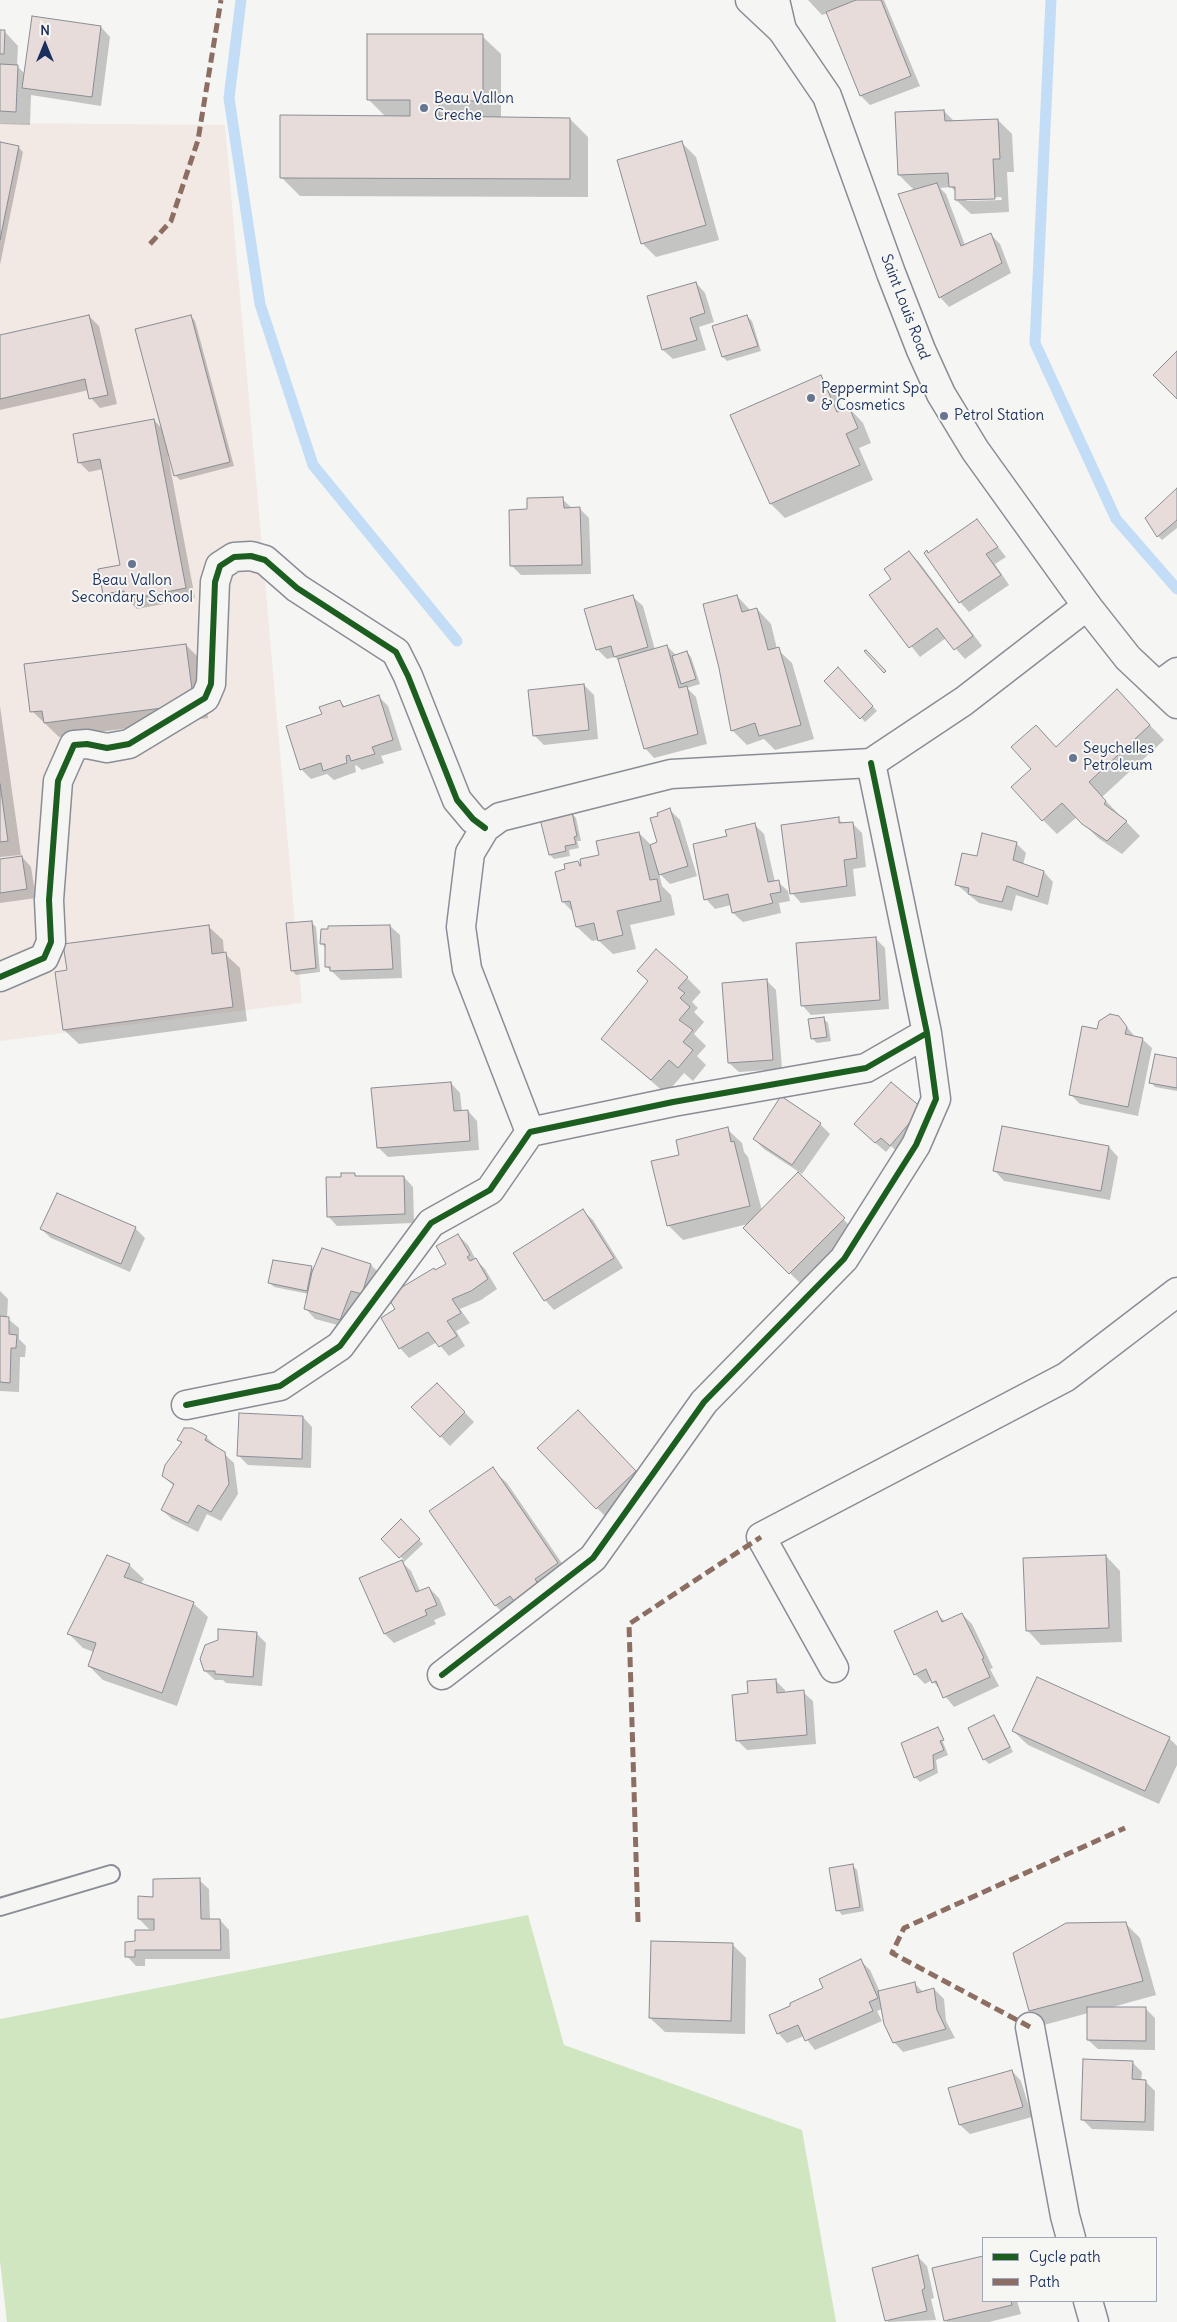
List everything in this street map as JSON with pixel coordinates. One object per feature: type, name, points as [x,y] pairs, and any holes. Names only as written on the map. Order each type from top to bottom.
[{"type":"street","points":[[750,0],[782,30]]},
{"type":"street","points":[[775,0],[782,30]]},
{"type":"street","name":"Saint Louis Road","points":[[782,30],[828,96],[891,273],[921,350],[941,394],[975,450],[1087,606],[1128,658],[1171,687]]},
{"type":"street","points":[[0,977],[44,958],[51,942],[49,900],[58,781],[74,745],[86,744],[107,748],[129,744],[205,698],[211,684],[215,582],[220,566],[234,557],[251,556],[265,560],[297,588],[396,652],[408,676],[457,800],[473,819],[485,828]]},
{"type":"street","points":[[530,1132],[467,968],[461,928],[470,853],[485,828],[500,817],[671,774],[871,763],[964,701],[1087,606]]},
{"type":"street","points":[[442,1676],[593,1558],[704,1402],[844,1259],[916,1145],[936,1100],[927,1033],[871,763]]},
{"type":"street","points":[[186,1405],[280,1386],[340,1346],[431,1223],[490,1190],[530,1132],[673,1102],[866,1068],[927,1033]]},
{"type":"street","points":[[834,1668],[761,1537],[1066,1377],[1177,1292]]},
{"type":"street","points":[[1030,2026],[1064,2216],[1071,2237]]},
{"type":"street","points":[[1088,2302],[1094,2322]]},
{"type":"lane","points":[[0,1907],[111,1874]]},
{"type":"shaded area","name":"Beau Vallon Secondary School","points":[[0,123],[225,125],[302,1003],[0,1041]]},
{"type":"green space","points":[[528,1915],[564,2045],[802,2130],[836,2322],[7,2322],[0,2261],[0,2019]]},
{"type":"building","points":[[856,0],[881,0],[911,76],[860,96],[826,12]]},
{"type":"building","points":[[32,16],[101,26],[92,97],[22,88]]},
{"type":"building","points":[[0,30],[5,30],[4,54],[0,54]]},
{"type":"building","name":"Beau Vallon Creche","points":[[367,34],[483,34],[483,101],[439,101],[439,116],[570,118],[570,179],[280,178],[280,115],[410,116],[410,100],[367,100]]},
{"type":"building","points":[[0,64],[18,65],[16,112],[0,111]]},
{"type":"building","points":[[944,110],[945,121],[998,119],[1000,159],[993,159],[995,199],[955,200],[955,187],[949,187],[948,173],[898,175],[895,112]]},
{"type":"building","points":[[682,141],[706,225],[641,244],[617,160]]},
{"type":"building","points":[[0,142],[19,146],[0,240]]},
{"type":"building","points":[[937,183],[961,246],[991,233],[1002,263],[939,298],[898,194]]},
{"type":"building","points":[[696,282],[705,313],[690,318],[697,340],[662,350],[647,296]]},
{"type":"building","points":[[89,315],[108,395],[89,399],[85,379],[0,399],[0,335]]},
{"type":"building","points":[[191,315],[230,462],[174,476],[135,329]]},
{"type":"building","points":[[747,315],[758,346],[722,357],[712,326]]},
{"type":"building","points":[[1177,351],[1177,399],[1153,375]]},
{"type":"building","points":[[821,375],[837,412],[849,407],[858,428],[846,434],[860,465],[770,504],[730,415]]},
{"type":"building","points":[[154,419],[186,588],[126,600],[124,591],[103,594],[98,569],[120,565],[100,459],[78,463],[73,434]]},
{"type":"building","points":[[1177,488],[1177,520],[1157,537],[1145,518]]},
{"type":"building","points":[[563,497],[564,508],[580,507],[582,565],[510,566],[509,510],[527,509],[527,498]]},
{"type":"building","points":[[977,519],[998,547],[986,554],[1001,575],[959,603],[924,553],[927,550],[928,553]]},
{"type":"building","points":[[909,551],[973,636],[954,650],[937,628],[909,648],[869,595],[891,579],[884,569]]},
{"type":"building","points":[[633,595],[648,647],[614,657],[611,646],[596,650],[584,609]]},
{"type":"building","points":[[737,595],[742,612],[757,608],[768,650],[779,647],[801,725],[759,736],[755,723],[731,731],[719,668],[703,604]]},
{"type":"building","points":[[186,644],[194,704],[44,723],[42,711],[30,712],[24,664]]},
{"type":"building","points":[[667,645],[679,688],[687,686],[698,734],[644,749],[618,659]]},
{"type":"building","points":[[866,650],[886,671],[884,673],[864,651]]},
{"type":"building","points":[[687,651],[696,679],[681,684],[672,656]]},
{"type":"building","points":[[838,667],[873,706],[860,719],[824,681]]},
{"type":"building","points":[[584,684],[589,730],[533,736],[528,690]]},
{"type":"building","points":[[1117,689],[1150,725],[1089,782],[1106,801],[1104,804],[1127,821],[1107,841],[1082,824],[1062,803],[1042,821],[1011,787],[1031,769],[1011,747],[1036,725],[1056,747]]},
{"type":"building","points":[[379,695],[393,740],[372,747],[375,754],[351,761],[349,755],[346,756],[347,763],[323,771],[321,763],[300,770],[286,726],[322,714],[319,707],[340,700],[343,707]]},
{"type":"building","points":[[0,784],[8,841],[0,842]]},
{"type":"building","points":[[670,808],[688,866],[659,875],[650,845],[657,842],[650,818],[658,816],[657,813]]},
{"type":"building","points":[[572,812],[577,836],[574,837],[576,844],[565,846],[566,851],[549,855],[540,819]]},
{"type":"building","points":[[839,817],[839,823],[853,822],[857,858],[844,860],[847,886],[790,894],[781,825]]},
{"type":"building","points":[[755,823],[768,882],[779,880],[781,892],[770,894],[773,903],[732,913],[728,894],[704,900],[693,844],[727,836],[725,830]]},
{"type":"building","points":[[639,832],[650,880],[657,879],[661,901],[617,911],[623,935],[598,941],[594,923],[576,927],[570,901],[562,902],[555,872],[565,869],[564,864],[578,861],[581,866],[580,859],[599,855],[596,841]]},
{"type":"building","points":[[982,833],[1017,842],[1013,860],[1044,871],[1038,897],[1007,886],[1002,902],[968,894],[969,888],[955,885],[962,853],[977,856]]},
{"type":"building","points":[[22,856],[27,889],[0,893],[0,859]]},
{"type":"building","points":[[312,921],[316,968],[291,971],[286,923]]},
{"type":"building","points":[[209,925],[212,954],[226,952],[233,1007],[63,1030],[55,972],[67,970],[63,944]]},
{"type":"building","points":[[390,925],[393,969],[330,971],[330,967],[325,967],[325,944],[320,944],[321,929],[328,929],[328,926]]},
{"type":"building","points":[[876,937],[880,1000],[801,1006],[796,943]]},
{"type":"building","points":[[656,949],[688,977],[678,988],[685,993],[680,998],[690,1007],[679,1020],[693,1030],[683,1042],[693,1050],[678,1068],[669,1060],[651,1080],[601,1039],[648,981],[637,971]]},
{"type":"building","points":[[767,979],[773,1060],[728,1063],[722,983]]},
{"type":"building","points":[[1110,1014],[1119,1016],[1127,1027],[1125,1034],[1143,1038],[1128,1107],[1069,1095],[1082,1026],[1097,1029],[1099,1021]]},
{"type":"building","points":[[824,1017],[827,1037],[811,1039],[808,1019]]},
{"type":"building","points":[[1155,1054],[1177,1058],[1177,1088],[1149,1083]]},
{"type":"building","points":[[451,1082],[454,1111],[468,1110],[470,1141],[377,1148],[371,1088]]},
{"type":"building","points":[[891,1082],[922,1108],[890,1146],[881,1138],[875,1143],[854,1124]]},
{"type":"building","points":[[781,1096],[821,1123],[792,1165],[753,1139]]},
{"type":"building","points":[[1002,1126],[1109,1146],[1101,1191],[993,1171]]},
{"type":"building","points":[[728,1127],[731,1142],[734,1141],[750,1206],[667,1226],[651,1161],[679,1155],[676,1140]]},
{"type":"building","points":[[798,1172],[845,1218],[789,1274],[743,1228]]},
{"type":"building","points":[[341,1173],[355,1173],[355,1176],[404,1176],[405,1214],[327,1217],[326,1177],[341,1177]]},
{"type":"building","points":[[57,1193],[136,1227],[121,1264],[40,1229]]},
{"type":"building","points":[[583,1209],[614,1258],[544,1301],[513,1253]]},
{"type":"building","points":[[458,1234],[470,1255],[467,1257],[470,1261],[476,1258],[488,1279],[471,1291],[452,1299],[461,1313],[447,1321],[457,1336],[439,1347],[428,1332],[399,1349],[381,1318],[395,1309],[387,1296],[434,1268],[435,1270],[446,1264],[436,1246]]},
{"type":"building","points":[[322,1248],[371,1264],[362,1294],[351,1291],[340,1320],[304,1309],[312,1272]]},
{"type":"building","points":[[273,1260],[312,1266],[307,1291],[268,1283]]},
{"type":"building","points":[[0,1316],[9,1317],[9,1334],[17,1335],[16,1348],[11,1348],[10,1383],[0,1382]]},
{"type":"building","points":[[437,1383],[465,1412],[440,1437],[411,1407]]},
{"type":"building","points":[[578,1410],[636,1471],[596,1509],[537,1448]]},
{"type":"building","points":[[239,1413],[303,1416],[302,1459],[237,1456]]},
{"type":"building","points":[[184,1428],[192,1428],[207,1436],[205,1440],[225,1452],[229,1484],[211,1512],[198,1505],[188,1523],[161,1510],[174,1484],[162,1476],[165,1465],[182,1442],[177,1440]]},
{"type":"building","points":[[493,1467],[558,1563],[535,1579],[538,1584],[514,1601],[510,1596],[495,1606],[429,1511]]},
{"type":"building","points":[[401,1519],[420,1539],[399,1558],[381,1539]]},
{"type":"building","points":[[107,1555],[130,1564],[124,1577],[194,1602],[162,1693],[88,1666],[96,1643],[67,1634]]},
{"type":"building","points":[[1106,1555],[1109,1628],[1026,1631],[1023,1558]]},
{"type":"building","points":[[402,1560],[416,1592],[429,1587],[437,1605],[425,1610],[427,1615],[384,1634],[359,1578]]},
{"type":"building","points":[[937,1611],[942,1622],[962,1613],[984,1658],[982,1659],[990,1677],[943,1698],[936,1681],[932,1683],[926,1669],[914,1675],[894,1631]]},
{"type":"building","points":[[218,1629],[257,1632],[253,1677],[215,1674],[215,1671],[204,1671],[200,1659],[205,1645],[218,1640]]},
{"type":"building","points":[[1037,1677],[1170,1737],[1145,1791],[1012,1731]]},
{"type":"building","points":[[776,1679],[777,1693],[804,1690],[807,1735],[736,1741],[732,1695],[748,1693],[747,1681]]},
{"type":"building","points":[[994,1715],[1010,1747],[983,1760],[968,1728]]},
{"type":"building","points":[[938,1727],[944,1740],[940,1741],[944,1750],[933,1755],[934,1769],[914,1778],[901,1743]]},
{"type":"building","points":[[853,1864],[860,1907],[836,1911],[829,1868]]},
{"type":"building","points":[[200,1878],[201,1919],[220,1919],[221,1950],[135,1950],[135,1957],[125,1957],[125,1942],[135,1941],[135,1930],[154,1930],[154,1919],[138,1919],[138,1896],[153,1897],[153,1879]]},
{"type":"building","points":[[1126,1922],[1143,1981],[1029,2011],[1013,1953],[1066,1923]]},
{"type":"building","points":[[651,1941],[733,1943],[731,2021],[649,2018]]},
{"type":"building","points":[[861,1959],[878,1998],[869,2002],[873,2011],[805,2041],[798,2025],[777,2034],[769,2015],[823,1988],[819,1979]]},
{"type":"building","points":[[915,1982],[917,1993],[934,1988],[937,2010],[946,2029],[893,2043],[884,2024],[878,1991]]},
{"type":"building","points":[[1087,2007],[1146,2007],[1146,2041],[1087,2040]]},
{"type":"building","points":[[1083,2059],[1133,2061],[1132,2079],[1146,2080],[1145,2122],[1081,2120]]},
{"type":"building","points":[[1012,2070],[1023,2107],[959,2125],[948,2088]]},
{"type":"building","points":[[918,2255],[925,2288],[922,2290],[927,2311],[885,2321],[872,2268]]},
{"type":"building","points":[[982,2256],[982,2302],[1011,2302],[1012,2305],[944,2321],[932,2268]]},
{"type":"waterway","points":[[241,0],[229,98],[260,304],[313,465],[457,641]]},
{"type":"waterway","points":[[1051,0],[1035,343],[1116,519],[1177,589]]},
{"type":"marked path","points":[[150,244],[171,221],[198,140],[221,0]]},
{"type":"marked path","points":[[638,1922],[629,1624],[761,1537]]},
{"type":"marked path","points":[[1030,2027],[892,1953],[904,1928],[1125,1828]]},
{"type":"cycle path","points":[[0,977],[44,958],[51,942],[49,900],[58,781],[74,745],[87,744],[107,748],[129,744],[205,698],[211,684],[215,582],[220,566],[234,557],[251,556],[265,560],[297,588],[396,652],[408,676],[457,800],[473,819],[485,828]]},
{"type":"cycle path","points":[[186,1405],[280,1386],[340,1346],[431,1223],[490,1190],[530,1132],[673,1102],[866,1068],[927,1033],[871,763]]},
{"type":"cycle path","points":[[442,1675],[593,1558],[704,1402],[844,1259],[916,1145],[936,1099],[927,1033]]},
{"type":"place","name":"Beau Vallon Creche","points":[[424,108]]},
{"type":"place","name":"Peppermint Spa & Cosmetics","points":[[811,398]]},
{"type":"place","name":"Petrol Station","points":[[944,416]]},
{"type":"place","name":"Beau Vallon Secondary School","points":[[132,564]]},
{"type":"place","name":"Seychelles Petroleum","points":[[1073,758]]}]
